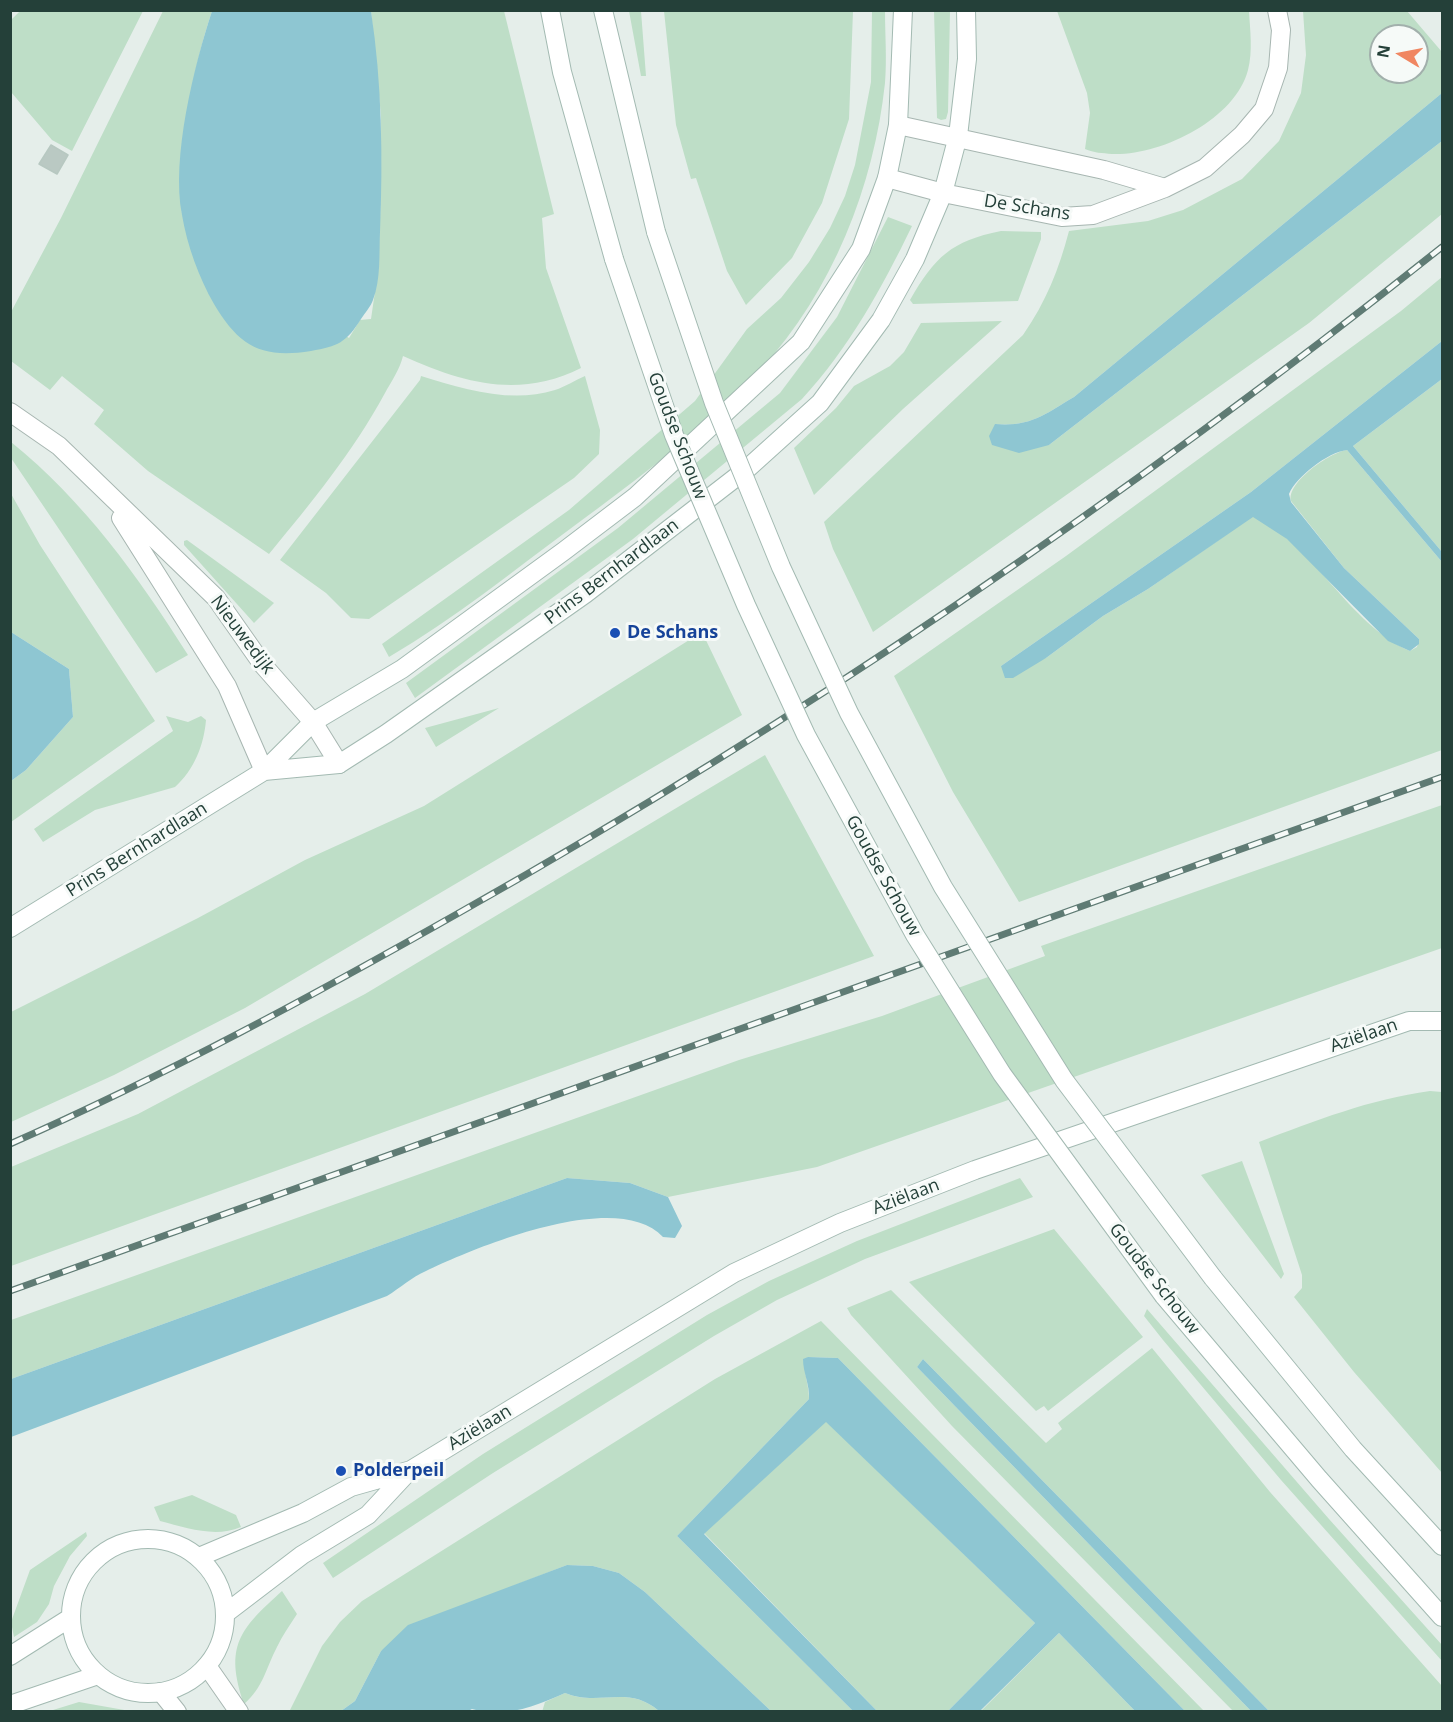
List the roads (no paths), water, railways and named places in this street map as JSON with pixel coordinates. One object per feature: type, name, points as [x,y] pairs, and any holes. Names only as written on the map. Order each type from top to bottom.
[{"type":"main road","name":"Goudse Schouw","points":[[550,10],[562,72],[614,259],[674,435],[746,605],[806,735],[915,935],[1002,1074],[1164,1296],[1319,1479],[1443,1617]]},
{"type":"main road","points":[[603,10],[656,232],[714,403],[781,567],[854,723],[943,887],[1064,1080],[1213,1278],[1353,1449],[1443,1546]]},
{"type":"main road","name":"Prins Bernhardlaan","points":[[10,928],[264,771],[313,722],[402,669],[635,497],[801,342],[861,249],[887,178],[898,125],[903,10]]},
{"type":"main road","name":"Prins Bernhardlaan","points":[[264,771],[339,764],[386,734],[585,594],[748,468],[820,403],[881,320],[915,259],[943,193],[958,136],[967,59],[966,10]]},
{"type":"main road","name":"De Schans","points":[[887,178],[943,193],[1062,216],[1093,215],[1165,188],[1205,168],[1242,135],[1264,110],[1278,68],[1281,30],[1277,10]]},
{"type":"main road","points":[[898,125],[958,136],[1104,170],[1165,188]]},
{"type":"main road","name":"Nieuwedijk","points":[[10,412],[58,446],[216,598],[263,665],[313,722],[339,764]]},
{"type":"main road","name":"Nieuwedijk","points":[[106,494],[227,686],[264,771]]},
{"type":"main road","name":"Aziëlaan","points":[[226,1612],[302,1555],[368,1515],[411,1470],[734,1273],[840,1223],[986,1166],[1408,1021],[1443,1021]]},
{"type":"main road","name":"Aziëlaan","points":[[199,1557],[303,1513],[351,1487],[411,1470]]},
{"type":"main road","points":[[139,1539],[172,1542],[199,1557],[213,1573],[226,1612],[224,1632],[218,1650],[207,1666],[186,1683],[161,1692],[127,1691],[98,1675],[78,1650],[70,1618],[76,1586],[84,1571],[108,1548],[139,1539]]},
{"type":"main road","points":[[10,1656],[70,1618]]},
{"type":"main road","points":[[207,1666],[239,1712]]},
{"type":"main road","points":[[10,1705],[98,1675]]},
{"type":"main road","points":[[161,1692],[177,1712]]},
{"type":"water","points":[[212,11],[371,11],[381,121],[378,275],[376,292],[369,307],[351,333],[335,345],[294,353],[265,351],[253,346],[242,339],[223,318],[203,283],[194,261],[182,215],[179,192],[180,167],[186,112],[198,58]]},
{"type":"water","points":[[1442,93],[1442,141],[1049,445],[1019,453],[992,445],[989,436],[995,424],[1018,423],[1037,418],[1074,397]]},
{"type":"water","points":[[1442,341],[1442,379],[1353,446],[1442,552],[1442,562],[1347,450],[1331,455],[1314,466],[1298,480],[1289,494],[1291,502],[1344,568],[1419,639],[1419,644],[1410,651],[1388,641],[1287,539],[1253,517],[1148,589],[1103,616],[1046,658],[1013,678],[1005,678],[1001,666],[1251,492]]},
{"type":"water","points":[[11,632],[69,669],[73,717],[26,770],[11,781]]},
{"type":"water","points":[[567,1178],[630,1183],[668,1197],[682,1226],[675,1238],[663,1237],[642,1223],[614,1218],[582,1220],[547,1226],[512,1236],[426,1271],[387,1296],[11,1437],[11,1379]]},
{"type":"water","points":[[808,1357],[838,1358],[1185,1711],[1135,1711],[1059,1633],[980,1711],[948,1711],[1035,1623],[826,1422],[704,1534],[877,1711],[853,1711],[677,1536],[809,1399],[803,1359]]},
{"type":"water","points":[[923,1359],[1269,1711],[1251,1711],[917,1367]]},
{"type":"water","points":[[567,1565],[593,1566],[619,1573],[645,1592],[771,1711],[659,1711],[636,1699],[578,1697],[565,1693],[520,1710],[496,1713],[472,1709],[466,1712],[341,1711],[355,1701],[381,1651],[408,1625]]},
{"type":"railway","points":[[10,1144],[183,1062],[353,972],[592,836],[718,759],[843,680],[1087,514],[1207,427],[1442,247]]},
{"type":"railway","points":[[10,1291],[1442,777]]},
{"type":"place","name":"De Schans","points":[[615,633]]},
{"type":"place","name":"Polderpeil","points":[[341,1471]]}]
